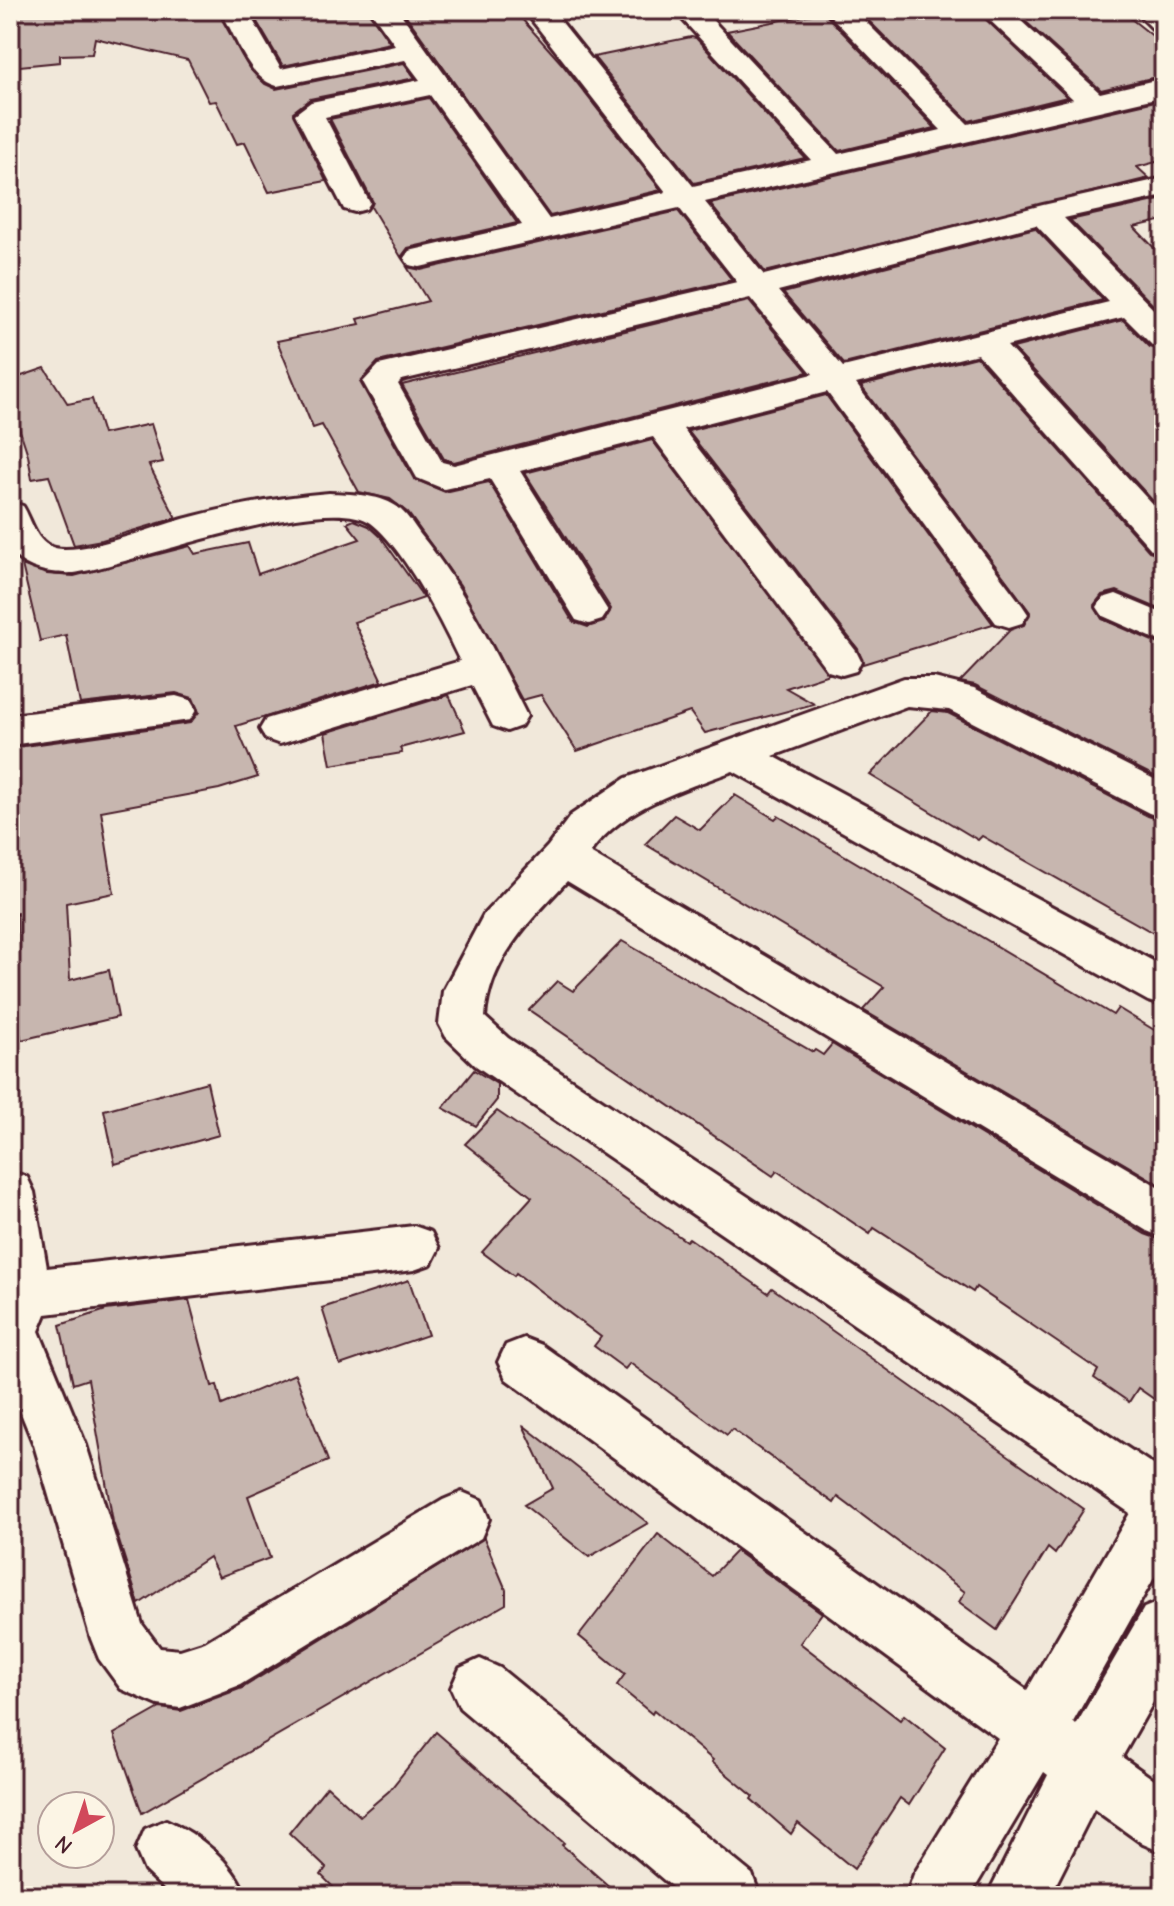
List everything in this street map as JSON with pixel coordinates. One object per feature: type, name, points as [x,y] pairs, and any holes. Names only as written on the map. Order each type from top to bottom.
[{"type":"street","points":[[384,10],[541,230]]},
{"type":"street","points":[[538,10],[757,287],[835,379],[1009,614]]},
{"type":"street","points":[[688,10],[831,164]]},
{"type":"street","points":[[839,10],[962,134]]},
{"type":"street","points":[[993,10],[1093,102]]},
{"type":"street","points":[[1148,10],[1164,24]]},
{"type":"street","points":[[237,15],[270,74],[277,78],[412,50]]},
{"type":"street","points":[[355,203],[309,114],[321,108],[439,85]]},
{"type":"street","points":[[420,258],[1164,87]]},
{"type":"street","points":[[1131,306],[454,477],[444,477],[429,470],[380,379],[404,368],[757,287],[1043,214],[1164,187]]},
{"type":"street","points":[[1043,214],[1164,338]]},
{"type":"street","points":[[986,343],[1164,540]]},
{"type":"street","points":[[662,425],[842,661]]},
{"type":"street","points":[[499,466],[589,611]]},
{"type":"street","points":[[10,514],[18,540],[25,546],[50,560],[66,560],[90,558],[188,530],[296,508],[337,504],[380,512],[414,550],[444,591],[507,716]]},
{"type":"street","points":[[1116,607],[1164,630]]},
{"type":"street","points":[[280,729],[482,668]]},
{"type":"street","points":[[936,1896],[1037,1729],[1164,1505],[492,1052],[462,1024],[465,991],[499,926],[563,858],[586,826],[641,789],[904,692],[934,692],[960,698],[1164,802]]},
{"type":"street","points":[[10,730],[176,710]]},
{"type":"street","points":[[735,754],[1164,988]]},
{"type":"street","points":[[563,858],[1164,1216]]},
{"type":"street","points":[[10,1192],[17,1323],[60,1445],[119,1639],[141,1669],[180,1679],[220,1665],[462,1519]]},
{"type":"street","points":[[17,1323],[414,1248]]},
{"type":"street","points":[[524,1362],[1164,1823]]},
{"type":"street","points":[[1017,1896],[1086,1764],[1164,1628]]},
{"type":"street","points":[[480,1688],[730,1896]]},
{"type":"street","points":[[166,1850],[216,1896]]},
{"type":"building","points":[[10,10],[223,10],[220,16],[249,68],[265,84],[276,89],[404,63],[415,78],[310,99],[293,112],[326,181],[269,192],[245,142],[237,144],[216,101],[209,102],[188,60],[95,38],[92,54],[60,55],[60,62],[10,67]]},
{"type":"building","points":[[250,10],[367,10],[390,43],[283,66]]},
{"type":"building","points":[[402,10],[514,10],[562,64],[661,190],[550,216]]},
{"type":"building","points":[[858,10],[976,10],[1067,97],[969,121]]},
{"type":"building","points":[[1013,10],[1120,10],[1164,45],[1164,75],[1101,90]]},
{"type":"building","points":[[823,12],[935,128],[839,151],[727,31]]},
{"type":"building","points":[[696,38],[805,158],[694,183],[594,57]]},
{"type":"building","points":[[429,98],[517,223],[408,248],[401,257],[371,207],[373,202],[330,119]]},
{"type":"building","points":[[1164,99],[1164,160],[1137,167],[1149,178],[765,272],[710,204]]},
{"type":"building","points":[[1164,199],[1164,220],[1134,227],[1164,258],[1164,316],[1070,220]]},
{"type":"building","points":[[678,211],[732,280],[378,362],[360,382],[414,479],[445,492],[489,482],[573,622],[588,627],[604,622],[611,609],[525,473],[652,440],[829,674],[786,688],[814,704],[705,733],[690,712],[577,751],[541,695],[522,700],[460,585],[408,513],[390,499],[359,492],[322,425],[313,428],[277,341],[360,324],[358,319],[428,301],[407,267],[421,270]]},
{"type":"building","points":[[1035,228],[1103,300],[844,364],[783,293]]},
{"type":"building","points":[[749,301],[808,372],[454,462],[444,459],[402,385]]},
{"type":"building","points":[[1123,320],[1150,347],[1164,351],[1164,513],[1013,348]]},
{"type":"building","points":[[977,357],[1149,551],[1164,555],[1164,611],[1117,591],[1102,595],[1094,605],[1102,619],[1164,646],[1164,781],[975,685],[960,682],[1010,630],[1024,625],[1030,612],[861,386]]},
{"type":"building","points":[[45,368],[68,404],[92,399],[103,434],[151,424],[163,462],[149,465],[176,518],[74,545],[49,476],[32,479],[28,455],[10,400],[10,380]]},
{"type":"building","points":[[826,395],[993,624],[863,664],[858,649],[688,431]]},
{"type":"building","points":[[354,520],[369,526],[381,537],[424,598],[354,622],[382,681],[236,726],[258,777],[219,789],[101,811],[114,893],[66,903],[70,980],[109,970],[118,1017],[21,1040],[14,993],[19,992],[17,913],[10,915],[10,748],[190,723],[199,712],[193,698],[176,693],[80,704],[66,635],[40,641],[22,565],[47,574],[74,576],[190,546],[195,554],[248,543],[258,574],[360,539],[347,523]]},
{"type":"building","points":[[449,695],[465,731],[400,748],[402,753],[331,765],[325,733]]},
{"type":"building","points":[[932,711],[948,713],[1148,816],[1164,821],[1164,939],[982,836],[978,840],[870,775]]},
{"type":"building","points":[[735,795],[775,819],[778,816],[1113,1015],[1118,1008],[1164,1036],[1164,1187],[863,1010],[884,987],[645,844],[674,815],[700,830]]},
{"type":"building","points":[[622,941],[813,1052],[815,1050],[823,1055],[832,1044],[1145,1234],[1164,1241],[1164,1406],[1138,1388],[1129,1402],[1094,1378],[1098,1370],[976,1287],[973,1292],[874,1228],[870,1234],[777,1171],[773,1176],[529,1010],[557,981],[573,991]]},
{"type":"building","points":[[474,1070],[497,1084],[497,1100],[476,1126],[443,1108]]},
{"type":"building","points":[[207,1082],[219,1135],[115,1164],[104,1110]]},
{"type":"building","points":[[497,1111],[686,1241],[689,1238],[768,1293],[772,1288],[1084,1509],[1055,1554],[1048,1548],[997,1630],[959,1602],[965,1592],[838,1497],[834,1503],[732,1429],[727,1435],[630,1363],[625,1369],[594,1346],[601,1337],[516,1273],[514,1276],[482,1252],[532,1197],[465,1144]]},
{"type":"building","points":[[409,1280],[428,1335],[340,1365],[322,1308]]},
{"type":"building","points":[[189,1300],[212,1386],[217,1385],[222,1405],[295,1374],[328,1461],[248,1496],[270,1558],[219,1577],[209,1557],[139,1604],[113,1522],[88,1379],[73,1384],[60,1325],[106,1310]]},
{"type":"building","points":[[523,1425],[648,1523],[589,1557],[524,1505],[553,1488]]},
{"type":"building","points":[[658,1534],[712,1576],[736,1551],[822,1613],[800,1643],[900,1720],[904,1715],[945,1748],[909,1805],[900,1798],[854,1869],[798,1823],[791,1834],[713,1760],[654,1710],[652,1714],[617,1685],[625,1674],[579,1636]]},
{"type":"building","points":[[484,1538],[506,1590],[506,1604],[142,1813],[114,1734],[160,1708],[181,1711],[242,1688]]},
{"type":"building","points":[[436,1732],[620,1896],[342,1896],[321,1875],[326,1868],[289,1833],[327,1786],[360,1816],[389,1791]]}]
